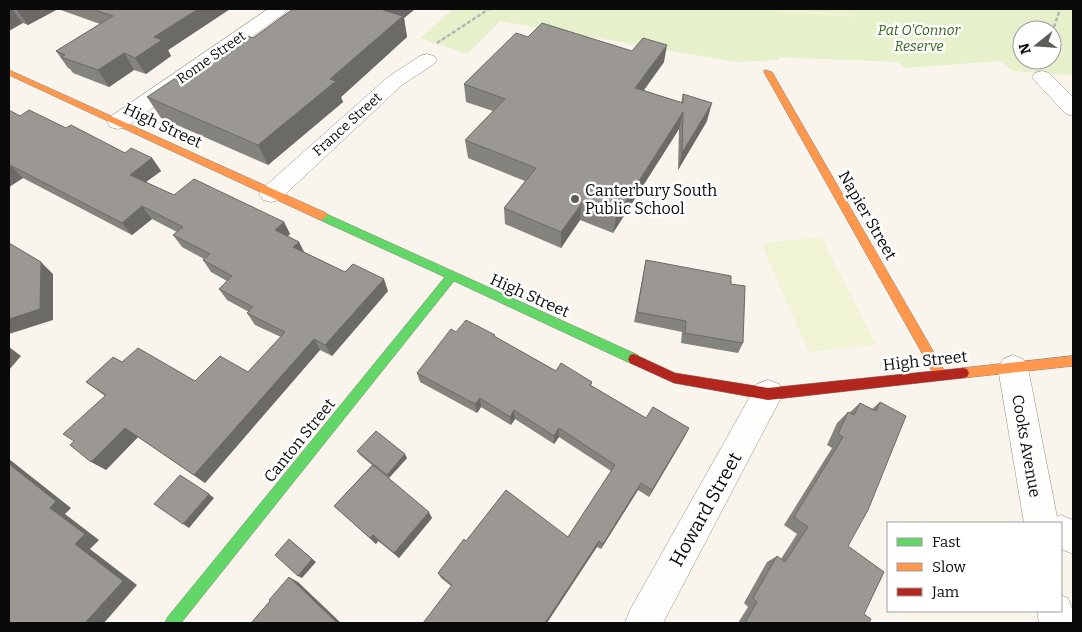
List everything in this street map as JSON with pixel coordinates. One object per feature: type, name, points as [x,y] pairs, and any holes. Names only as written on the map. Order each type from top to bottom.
[{"type":"street","name":"Rome Street","points":[[118,122],[280,9]]},
{"type":"street","name":"France Street","points":[[271,194],[395,81],[427,60]]},
{"type":"street","name":"High Street","points":[[9,72],[674,378],[768,394],[1073,361]]},
{"type":"street","name":"Napier Street","points":[[768,72],[940,374]]},
{"type":"street","points":[[1042,77],[1073,109]]},
{"type":"street","name":"Canton Street","points":[[172,623],[451,276]]},
{"type":"street","name":"Cooks Avenue","points":[[1013,368],[1041,522]]},
{"type":"street","name":"Howard Street","points":[[643,623],[768,394]]},
{"type":"path","points":[[427,60],[435,45],[488,9]]},
{"type":"green space","name":"Pat O'Connor Reserve","points":[[453,9],[1073,9],[1073,75],[1012,71],[1002,61],[904,68],[898,62],[778,57],[779,60],[735,62],[500,21],[467,54],[420,38]]},
{"type":"green space","points":[[778,9],[854,14],[855,17],[779,12]]},
{"type":"green space","points":[[821,237],[876,345],[809,352],[761,243]]},
{"type":"building","points":[[92,9],[198,9],[154,37],[162,40],[135,58],[124,53],[98,70],[61,57],[65,55],[56,51],[113,16]]},
{"type":"building","points":[[293,9],[384,9],[403,16],[330,79],[336,81],[258,145],[147,97],[177,77],[185,81],[248,36],[253,38]]},
{"type":"building","points":[[542,23],[632,51],[643,38],[667,45],[635,88],[683,103],[683,94],[712,103],[682,153],[683,112],[616,217],[582,203],[561,232],[504,208],[536,168],[465,140],[505,99],[464,84],[516,33],[528,37]]},
{"type":"building","points":[[9,110],[20,116],[29,110],[66,128],[71,125],[125,153],[131,148],[152,158],[130,175],[174,195],[194,179],[284,222],[275,230],[299,242],[293,247],[345,272],[353,264],[384,279],[325,345],[314,339],[194,475],[125,428],[91,462],[70,445],[74,441],[63,434],[106,395],[86,382],[113,357],[122,362],[138,348],[195,381],[220,356],[248,372],[285,332],[247,313],[253,307],[219,289],[232,276],[203,260],[210,254],[173,235],[183,227],[142,206],[122,223],[9,166]]},
{"type":"building","points":[[9,243],[41,262],[40,309],[9,319]]},
{"type":"building","points":[[646,260],[731,276],[731,284],[745,286],[743,343],[685,333],[686,321],[637,312]]},
{"type":"building","points":[[466,320],[556,371],[561,363],[592,382],[590,385],[646,418],[653,407],[689,428],[652,490],[641,483],[603,544],[599,541],[545,623],[423,623],[452,585],[438,573],[506,490],[568,537],[615,465],[559,428],[554,436],[514,410],[510,417],[480,398],[475,404],[417,373],[451,329],[456,332]]},
{"type":"building","points":[[880,402],[906,416],[868,510],[848,546],[884,572],[864,614],[871,619],[869,623],[745,623],[757,602],[753,598],[777,556],[785,562],[808,527],[794,517],[843,437],[838,434],[848,412],[854,415],[860,403],[876,411]]},
{"type":"building","points":[[376,431],[405,454],[387,475],[357,451]]},
{"type":"building","points":[[9,464],[56,501],[50,508],[85,534],[75,544],[123,581],[85,623],[9,623]]},
{"type":"building","points":[[373,465],[429,512],[394,553],[373,535],[370,538],[334,506]]},
{"type":"building","points":[[180,475],[209,494],[183,524],[154,504]]},
{"type":"building","points":[[289,539],[312,559],[298,576],[275,555]]},
{"type":"building","points":[[289,577],[337,623],[251,623]]},
{"type":"traffic: fast","points":[[322,216],[634,359]]},
{"type":"traffic: fast","points":[[172,623],[451,277]]},
{"type":"traffic: slow","points":[[9,72],[322,216]]},
{"type":"traffic: slow","points":[[768,72],[940,374]]},
{"type":"traffic: slow","points":[[963,373],[1073,361]]},
{"type":"traffic: jam","points":[[634,359],[674,378],[768,394],[963,373]]},
{"type":"place","name":"Canterbury South Public School","points":[[575,199]]}]
